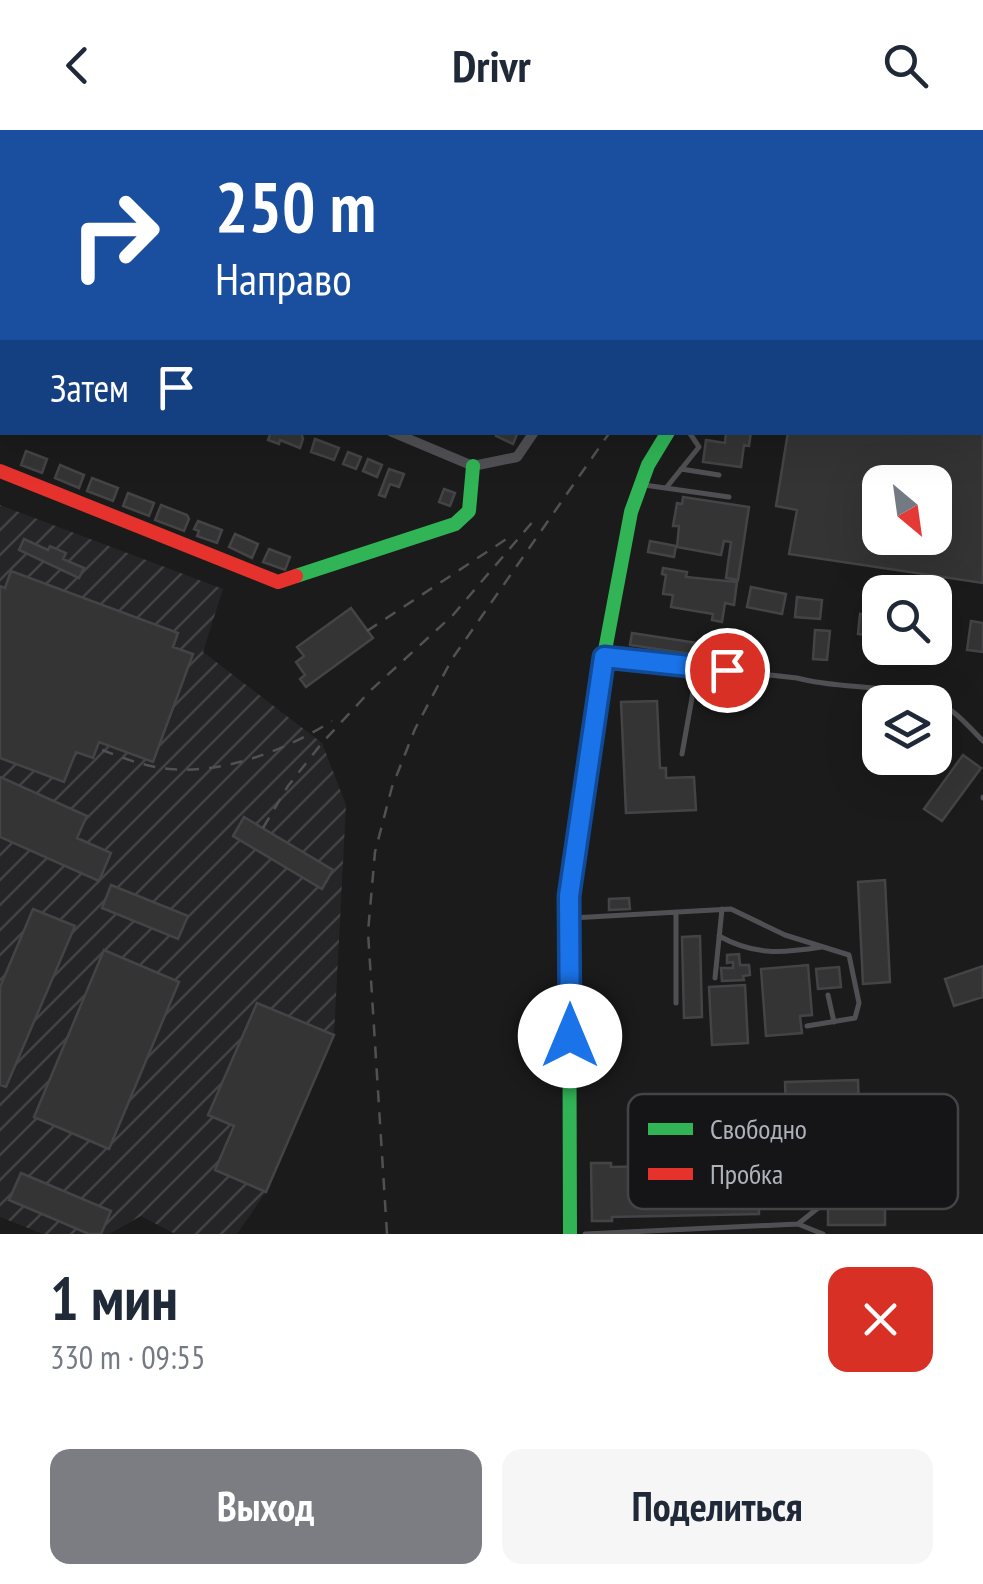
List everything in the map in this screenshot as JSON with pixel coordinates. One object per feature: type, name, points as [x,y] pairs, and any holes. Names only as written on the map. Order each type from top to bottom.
[{"type":"street","points":[[399,435],[473,466],[517,456],[532,435]]},
{"type":"street","points":[[570,1234],[569,918],[582,802],[631,512],[648,465],[666,435]]},
{"type":"street","points":[[0,471],[278,582],[455,524],[469,511],[473,466]]},
{"type":"lane","points":[[666,488],[699,448],[691,435]]},
{"type":"lane","points":[[681,470],[718,475]]},
{"type":"lane","points":[[642,485],[728,497]]},
{"type":"lane","points":[[604,657],[798,678],[826,686],[900,690],[945,706],[983,741]]},
{"type":"lane","points":[[682,754],[693,692],[692,666]]},
{"type":"lane","points":[[716,978],[722,909]]},
{"type":"lane","points":[[569,918],[730,909],[785,935],[849,955],[859,1003],[855,1018],[807,1026]]},
{"type":"lane","points":[[676,912],[676,1003]]},
{"type":"lane","points":[[785,935],[790,952]]},
{"type":"lane","points":[[720,936],[744,950],[790,952],[825,947]]},
{"type":"lane","points":[[828,995],[834,1022]]},
{"type":"lane","points":[[798,1224],[817,1209]]},
{"type":"lane","points":[[585,1234],[798,1224],[823,1234]]},
{"type":"shaded area","points":[[0,505],[223,589],[203,652],[322,743],[346,805],[334,1035],[266,1192],[237,1234],[175,1234],[141,1216],[109,1234],[43,1234],[0,1217]]},
{"type":"building","points":[[270,435],[302,435],[303,439],[300,448],[268,440]]},
{"type":"building","points":[[496,435],[517,435],[513,444]]},
{"type":"building","points":[[726,435],[751,435],[749,446],[744,445],[741,467],[703,462],[706,440],[725,443]]},
{"type":"building","points":[[788,435],[983,435],[983,583],[952,578],[952,575],[789,554],[797,510],[776,506]]},
{"type":"building","points":[[315,439],[339,448],[334,460],[311,452]]},
{"type":"building","points":[[26,451],[47,459],[42,473],[21,465]]},
{"type":"building","points":[[348,452],[361,457],[356,469],[343,464]]},
{"type":"building","points":[[368,459],[382,465],[377,477],[363,471]]},
{"type":"building","points":[[60,465],[84,475],[79,488],[55,478]]},
{"type":"building","points":[[389,469],[404,474],[399,487],[390,484],[385,497],[379,495]]},
{"type":"building","points":[[92,478],[118,488],[113,501],[87,491]]},
{"type":"building","points":[[444,489],[455,493],[450,506],[439,502]]},
{"type":"building","points":[[128,493],[154,503],[149,516],[123,506]]},
{"type":"building","points":[[683,497],[749,507],[738,580],[726,578],[731,542],[724,541],[721,555],[677,547],[679,526],[673,526],[677,503],[682,504]]},
{"type":"building","points":[[161,505],[187,515],[184,531],[155,520]]},
{"type":"building","points":[[198,521],[222,530],[217,543],[197,536],[199,531],[194,529]]},
{"type":"building","points":[[235,534],[258,544],[252,558],[229,547]]},
{"type":"building","points":[[24,539],[66,553],[63,559],[84,568],[79,578],[19,550]]},
{"type":"building","points":[[650,541],[676,546],[674,557],[648,552]]},
{"type":"building","points":[[269,549],[290,557],[285,570],[263,562]]},
{"type":"building","points":[[663,568],[687,572],[686,577],[737,582],[734,605],[725,603],[722,622],[712,620],[713,614],[671,607],[673,595],[663,594]]},
{"type":"building","points":[[11,571],[178,633],[173,647],[193,654],[153,762],[99,742],[93,758],[76,752],[64,782],[0,758],[0,586],[5,588]]},
{"type":"building","points":[[751,587],[786,594],[782,614],[747,607]]},
{"type":"building","points":[[797,597],[822,600],[820,619],[795,617]]},
{"type":"building","points":[[351,608],[373,638],[306,687],[300,679],[305,675],[296,662],[304,656],[297,647]]},
{"type":"building","points":[[971,621],[983,623],[983,652],[967,650]]},
{"type":"building","points":[[815,630],[830,631],[827,660],[813,659]]},
{"type":"building","points":[[632,633],[710,645],[709,648],[719,650],[718,658],[630,645]]},
{"type":"building","points":[[657,701],[660,768],[666,768],[666,778],[694,777],[696,810],[626,813],[621,702]]},
{"type":"building","points":[[963,755],[981,768],[942,821],[924,809]]},
{"type":"building","points":[[0,777],[87,816],[77,838],[111,853],[99,881],[0,837]]},
{"type":"building","points":[[244,817],[333,870],[322,889],[233,836]]},
{"type":"building","points":[[885,880],[890,982],[863,984],[858,882]]},
{"type":"building","points":[[111,885],[188,916],[178,939],[102,908]]},
{"type":"building","points":[[629,898],[630,909],[609,910],[609,899]]},
{"type":"building","points":[[33,909],[75,926],[6,1087],[0,1085],[0,987]]},
{"type":"building","points":[[700,936],[702,1017],[684,1018],[682,937]]},
{"type":"building","points":[[104,950],[179,982],[109,1149],[34,1117]]},
{"type":"building","points":[[739,954],[740,965],[749,965],[750,975],[743,976],[744,980],[722,981],[721,968],[733,968],[733,962],[727,963],[727,955]]},
{"type":"building","points":[[808,965],[812,1015],[800,1016],[802,1033],[766,1036],[761,969]]},
{"type":"building","points":[[983,966],[983,997],[954,1006],[945,979]]},
{"type":"building","points":[[839,967],[841,987],[818,989],[816,969]]},
{"type":"building","points":[[745,985],[748,1043],[712,1045],[709,987]]},
{"type":"building","points":[[257,1003],[334,1035],[266,1192],[215,1170],[234,1126],[208,1115]]},
{"type":"building","points":[[858,1080],[858,1094],[785,1094],[785,1082]]},
{"type":"building","points":[[591,1163],[628,1167],[628,1209],[759,1209],[759,1214],[612,1217],[612,1221],[592,1221]]},
{"type":"building","points":[[21,1173],[111,1211],[101,1234],[89,1234],[9,1200]]},
{"type":"building","points":[[828,1209],[885,1209],[885,1225],[828,1225]]},
{"type":"railway","points":[[387,1234],[368,932],[375,852],[392,787],[415,729],[452,659],[608,435]]},
{"type":"railway","points":[[263,828],[288,786],[322,743],[371,690],[453,615],[535,519]]},
{"type":"railway","points":[[367,631],[514,534]]},
{"type":"railway","points":[[102,750],[160,768],[212,768],[275,750],[332,721]]},
{"type":"traffic: fast","points":[[570,1234],[569,895],[594,709],[631,512],[648,465],[666,435]]},
{"type":"traffic: fast","points":[[296,576],[455,524],[469,511],[473,466]]},
{"type":"traffic: jam","points":[[0,471],[278,582],[296,576]]},
{"type":"route","points":[[570,1036],[569,896],[604,657],[727,670]]}]
